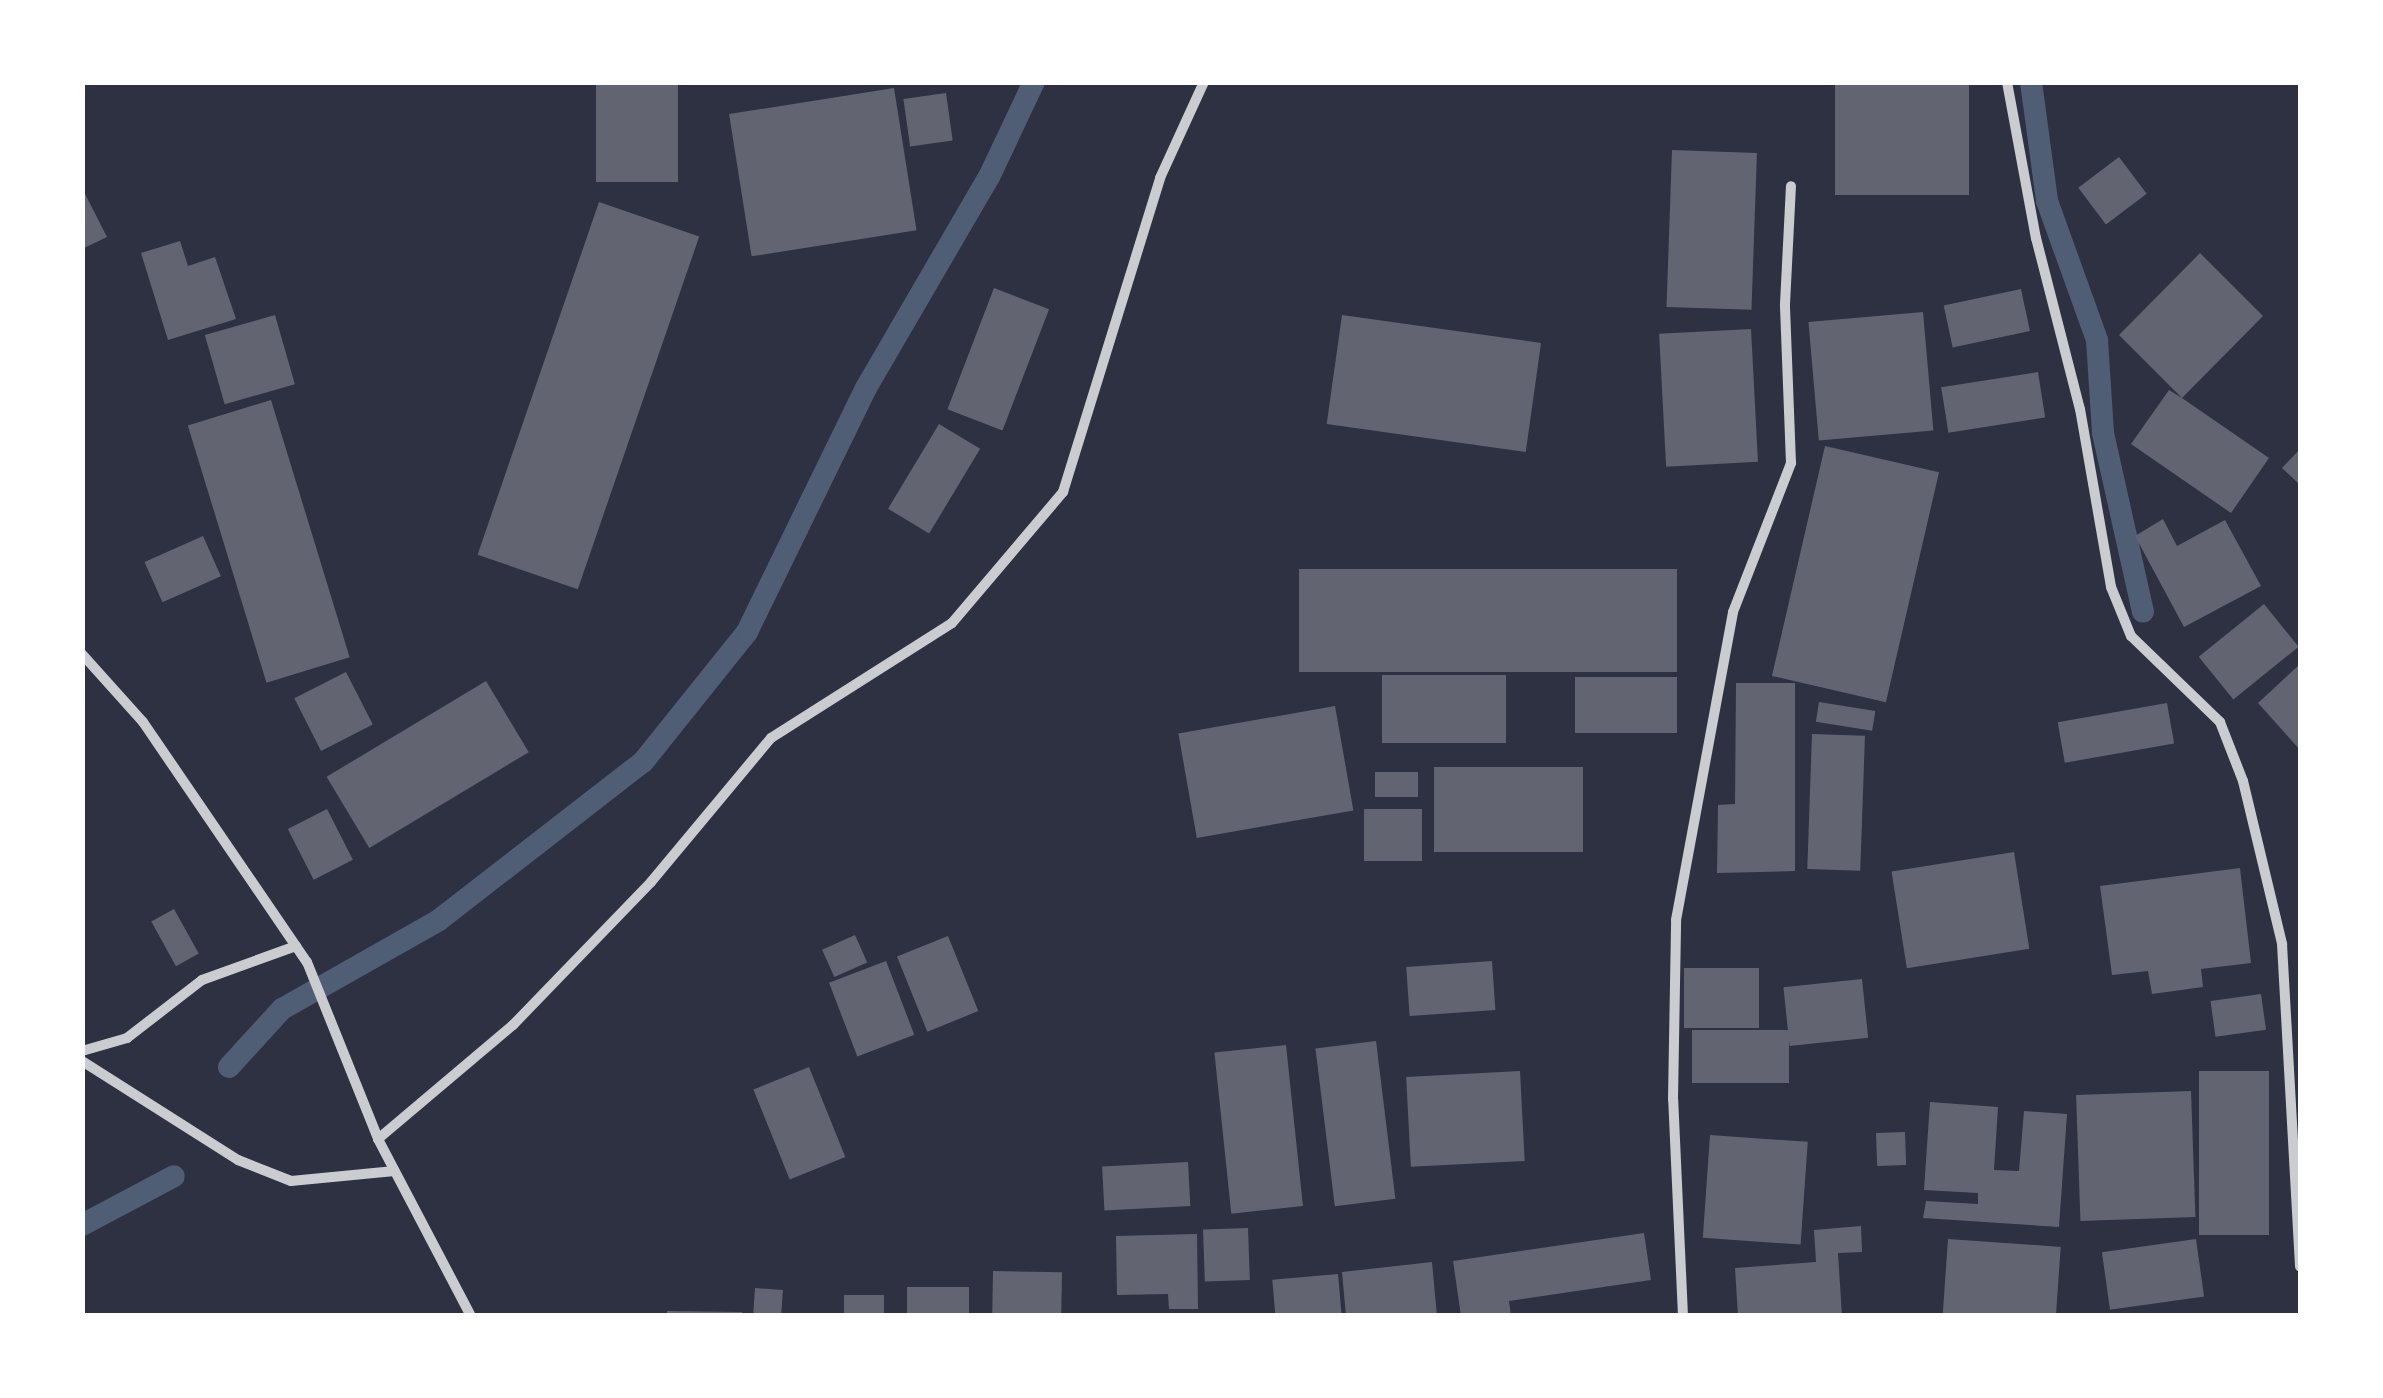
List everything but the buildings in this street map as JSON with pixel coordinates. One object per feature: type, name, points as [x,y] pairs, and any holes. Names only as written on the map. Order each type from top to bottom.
[{"type":"street","points":[[378,1139],[513,1025],[651,882],[771,738],[952,623],[1062,492],[1160,178],[1204,82]]},
{"type":"street","points":[[2007,82],[2036,238],[2080,410],[2111,587],[2131,636],[2220,722],[2243,781],[2282,944],[2300,1266]]},
{"type":"street","points":[[1683,1316],[1673,1099],[1676,920],[1733,612],[1791,463],[1786,304],[1791,186]]},
{"type":"street","points":[[82,654],[143,722],[307,962],[378,1139],[471,1316]]},
{"type":"street","points":[[82,1052],[127,1038],[202,980],[296,946]]},
{"type":"street","points":[[82,1061],[238,1160],[290,1181],[395,1171]]},
{"type":"waterway","points":[[229,1067],[282,1009],[439,920],[643,762],[747,632],[866,388],[989,177],[1034,82]]},
{"type":"waterway","points":[[2031,82],[2047,201],[2097,340],[2103,433],[2143,612]]},
{"type":"waterway","points":[[82,1225],[174,1176]]}]
